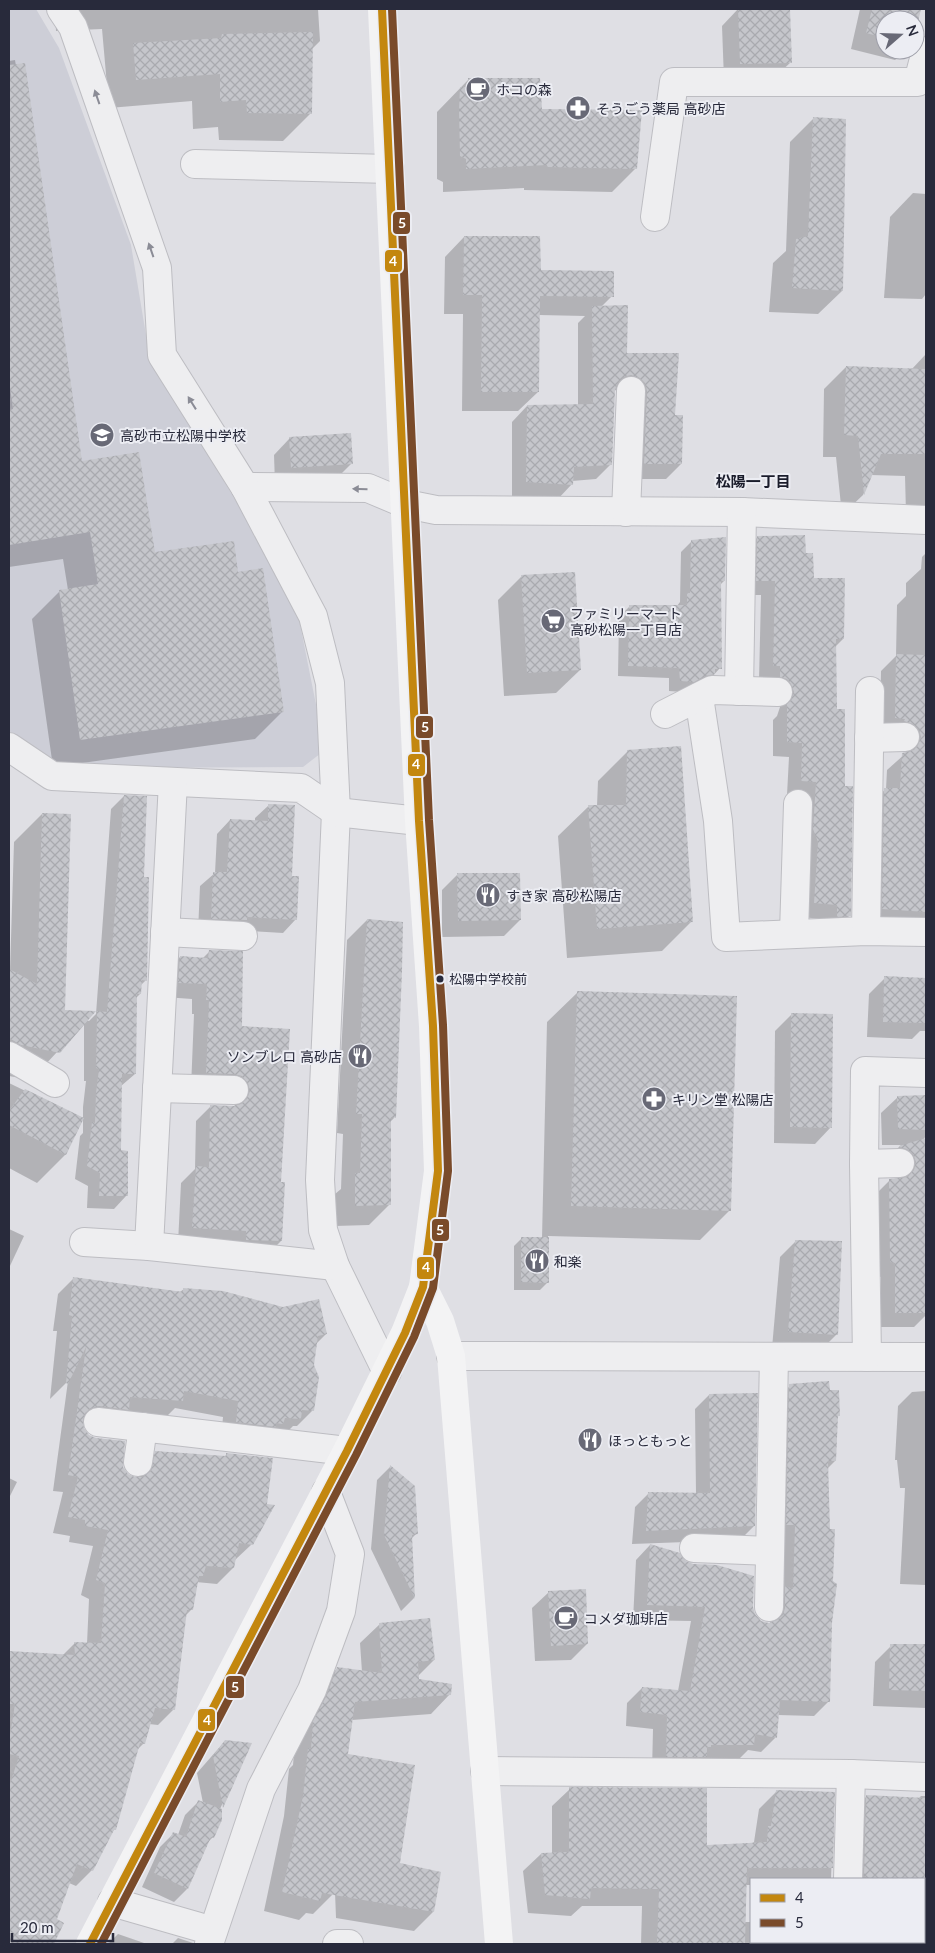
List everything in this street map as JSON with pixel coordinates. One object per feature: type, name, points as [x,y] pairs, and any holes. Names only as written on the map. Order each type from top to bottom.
[{"type":"main road","points":[[90,1944],[347,1451],[387,1372],[423,1287],[438,1171],[433,1026],[420,821],[382,9]]},
{"type":"main road","points":[[423,1287],[440,1321],[451,1356],[499,1944]]},
{"type":"street","points":[[61,9],[73,27],[157,268],[162,356],[244,487],[314,616],[330,683],[336,812],[320,1180],[323,1230],[335,1266],[387,1372]]},
{"type":"street","points":[[655,217],[674,82],[918,82],[926,51]]},
{"type":"street","points":[[195,164],[390,169]]},
{"type":"street","points":[[626,512],[631,391]]},
{"type":"street","points":[[244,487],[368,488],[406,504],[436,510],[742,512],[926,520]]},
{"type":"street","points":[[739,691],[742,512]]},
{"type":"street","points":[[665,714],[712,690],[778,692]]},
{"type":"street","points":[[866,931],[870,691]]},
{"type":"street","points":[[699,697],[718,821],[726,937],[866,931],[926,932]]},
{"type":"street","points":[[870,738],[905,737]]},
{"type":"street","points":[[9,747],[52,776],[301,788],[336,812],[420,821]]},
{"type":"street","points":[[149,1246],[173,782]]},
{"type":"street","points":[[794,933],[798,804]]},
{"type":"street","points":[[165,932],[243,936]]},
{"type":"street","points":[[9,1056],[55,1082]]},
{"type":"street","points":[[867,1357],[864,1164],[865,1071],[926,1073]]},
{"type":"street","points":[[157,1088],[234,1090]]},
{"type":"street","points":[[864,1164],[900,1163]]},
{"type":"street","points":[[84,1242],[149,1246],[335,1266]]},
{"type":"street","points":[[451,1356],[926,1357]]},
{"type":"street","points":[[769,1607],[774,1357]]},
{"type":"street","points":[[98,1422],[347,1451]]},
{"type":"street","points":[[138,1462],[143,1427]]},
{"type":"street","points":[[112,1902],[211,1938],[261,1789],[312,1690],[342,1611],[350,1554],[326,1492]]},
{"type":"street","points":[[694,1548],[770,1551]]},
{"type":"street","points":[[485,1771],[851,1774],[926,1777]]},
{"type":"street","points":[[848,1878],[851,1774]]},
{"type":"street","points":[[337,1944],[349,1944]]},
{"type":"shaded area","name":"高砂市立松陽中学校","points":[[9,9],[36,9],[59,48],[131,245],[150,359],[242,511],[298,614],[325,750],[303,767],[90,768],[54,761],[9,731]]},
{"type":"building","points":[[738,9],[790,9],[792,63],[740,64]]},
{"type":"building","points":[[872,9],[921,9],[875,10],[875,35],[866,33]]},
{"type":"building","points":[[313,32],[312,114],[247,113],[246,100],[220,102],[220,74],[136,80],[133,43],[221,38],[222,34]]},
{"type":"building","points":[[25,63],[82,461],[139,452],[155,552],[234,541],[238,572],[263,568],[284,712],[80,740],[59,590],[98,584],[90,532],[9,545],[9,410],[13,409],[9,380],[9,65]]},
{"type":"building","points":[[468,78],[540,78],[542,109],[642,110],[637,169],[547,167],[547,165],[466,169],[466,159],[460,156],[459,110],[460,87],[468,87]]},
{"type":"building","points":[[813,117],[846,119],[843,291],[792,288],[796,239],[808,236]]},
{"type":"building","points":[[464,236],[540,236],[541,270],[614,271],[614,297],[540,296],[539,392],[481,392],[482,295],[463,295]]},
{"type":"building","points":[[628,305],[627,353],[679,353],[675,415],[683,415],[682,464],[644,464],[647,391],[645,383],[640,378],[631,375],[623,377],[618,382],[615,390],[612,465],[574,467],[573,485],[526,482],[527,405],[593,404],[592,306]]},
{"type":"building","points":[[846,366],[926,369],[926,454],[881,454],[864,495],[858,436],[844,435]]},
{"type":"building","points":[[351,433],[353,464],[291,468],[289,437]]},
{"type":"building","points":[[805,535],[806,553],[813,553],[814,578],[845,578],[844,639],[836,639],[837,709],[845,709],[845,786],[853,786],[851,916],[837,917],[837,905],[814,903],[818,842],[813,829],[816,782],[801,781],[802,743],[787,742],[787,704],[794,692],[787,679],[780,677],[780,666],[773,666],[775,581],[756,581],[757,536]]},
{"type":"building","points":[[726,537],[725,581],[721,581],[722,669],[715,669],[715,674],[705,676],[694,682],[680,681],[679,668],[628,666],[629,605],[687,605],[687,593],[690,593],[691,540]]},
{"type":"building","points":[[575,572],[581,670],[527,673],[521,575]]},
{"type":"building","points":[[896,654],[926,655],[926,912],[882,909],[884,788],[900,788],[902,753],[914,750],[921,737],[919,729],[913,724],[904,721],[905,719],[895,718]]},
{"type":"building","points":[[681,746],[693,922],[597,929],[588,805],[626,805],[627,750]]},
{"type":"building","points":[[124,795],[147,796],[144,877],[149,877],[147,981],[142,980],[141,994],[137,994],[136,1074],[122,1074],[121,1150],[128,1151],[128,1196],[99,1196],[100,1173],[87,1166],[92,1122],[95,1123],[99,1069],[96,1068],[97,1011],[107,1012]]},
{"type":"building","points":[[268,804],[295,805],[292,876],[299,876],[297,920],[247,917],[247,920],[211,919],[213,872],[227,872],[230,819],[268,821]]},
{"type":"building","points":[[42,813],[71,814],[65,1010],[96,1011],[60,1053],[21,1045],[9,1038],[9,969],[37,984]]},
{"type":"building","points":[[457,873],[520,873],[521,920],[458,921]]},
{"type":"building","points":[[367,919],[403,922],[396,1118],[391,1117],[391,1205],[355,1206],[355,1173],[360,1173],[362,1114],[356,1114]]},
{"type":"building","points":[[209,950],[243,951],[242,1026],[290,1029],[281,1182],[285,1182],[282,1241],[246,1240],[246,1231],[192,1228],[196,1166],[209,1167],[210,1105],[234,1106],[241,1104],[247,1099],[250,1091],[248,1083],[242,1076],[206,1073],[209,1000],[206,1000],[207,984],[178,983],[180,956],[208,958]]},
{"type":"building","points":[[884,976],[926,978],[926,1023],[883,1022]]},
{"type":"building","points":[[577,991],[737,996],[731,1211],[571,1206]]},
{"type":"building","points":[[791,1013],[833,1014],[832,1128],[790,1127]]},
{"type":"building","points":[[25,1089],[84,1118],[66,1155],[9,1125],[9,1111]]},
{"type":"building","points":[[926,1095],[926,1130],[898,1129],[897,1096]]},
{"type":"building","points":[[926,1138],[926,1313],[895,1313],[895,1263],[890,1262],[889,1179],[908,1177],[914,1170],[916,1162],[913,1154],[899,1146]]},
{"type":"building","points":[[521,1237],[549,1237],[549,1283],[521,1282]]},
{"type":"building","points":[[795,1240],[842,1241],[838,1335],[788,1332]]},
{"type":"building","points":[[73,1277],[183,1292],[183,1288],[223,1291],[283,1307],[319,1299],[327,1334],[318,1336],[314,1365],[319,1377],[314,1411],[302,1410],[301,1419],[285,1418],[283,1424],[276,1423],[276,1427],[236,1422],[238,1401],[184,1391],[183,1401],[130,1397],[129,1410],[99,1406],[91,1408],[85,1413],[83,1420],[84,1428],[89,1435],[96,1438],[125,1441],[123,1467],[128,1474],[135,1477],[143,1477],[151,1471],[155,1451],[226,1456],[226,1453],[273,1458],[267,1504],[275,1505],[253,1545],[239,1543],[234,1568],[206,1566],[203,1576],[199,1576],[193,1610],[187,1610],[175,1710],[155,1708],[145,1744],[140,1743],[116,1830],[114,1830],[93,1871],[77,1864],[57,1919],[64,1923],[54,1944],[9,1944],[9,1787],[19,1756],[9,1754],[9,1741],[15,1704],[9,1704],[9,1651],[75,1655],[74,1642],[101,1643],[105,1583],[96,1580],[108,1530],[85,1526],[85,1520],[68,1517],[78,1477],[68,1475],[86,1347],[68,1384],[66,1383],[72,1316],[69,1315]]},
{"type":"building","points":[[829,1381],[830,1390],[839,1390],[840,1416],[838,1416],[836,1461],[828,1461],[830,1529],[835,1529],[833,1581],[837,1584],[832,1623],[830,1702],[780,1700],[777,1738],[755,1734],[754,1745],[711,1745],[711,1747],[707,1747],[707,1757],[666,1757],[667,1715],[640,1712],[642,1687],[690,1691],[705,1607],[647,1605],[650,1544],[680,1553],[686,1561],[693,1564],[717,1565],[754,1576],[753,1607],[755,1614],[761,1621],[769,1623],[783,1615],[785,1608],[785,1586],[793,1589],[795,1525],[786,1525],[789,1384]]},
{"type":"building","points":[[758,1393],[755,1526],[646,1531],[648,1492],[710,1493],[709,1394]]},
{"type":"building","points":[[390,1465],[415,1486],[418,1534],[412,1535],[415,1599],[384,1535]]},
{"type":"building","points":[[586,1589],[588,1644],[551,1646],[548,1591]]},
{"type":"building","points":[[430,1618],[435,1660],[418,1662],[419,1679],[452,1684],[451,1695],[355,1702],[348,1754],[415,1765],[400,1863],[441,1872],[434,1912],[322,1893],[320,1901],[282,1892],[303,1796],[308,1748],[311,1749],[313,1721],[327,1695],[337,1667],[382,1673],[379,1623]]},
{"type":"building","points":[[890,1644],[926,1644],[926,1691],[889,1690]]},
{"type":"building","points":[[225,1740],[252,1743],[223,1808],[213,1756]]},
{"type":"building","points":[[569,1787],[707,1788],[707,1845],[767,1842],[768,1826],[771,1826],[776,1790],[835,1792],[833,1868],[747,1868],[745,1944],[657,1944],[659,1889],[591,1888],[590,1899],[545,1895],[541,1853],[569,1852]]},
{"type":"building","points":[[866,1795],[926,1798],[926,1879],[868,1878],[864,1876]]},
{"type":"building","points":[[198,1800],[222,1809],[222,1820],[214,1838],[211,1837],[188,1889],[154,1873],[173,1832],[186,1837]]},
{"type":"transit line","name":"4","points":[[90,1944],[347,1451],[405,1333],[423,1287],[438,1171],[433,1026],[419,821],[382,9]]},
{"type":"transit line","name":"5","points":[[101,1944],[356,1455],[414,1337],[433,1288],[448,1171],[443,1025],[429,820],[392,9]]},
{"type":"place","name":"ホコの森","points":[[478,89]]},
{"type":"place","name":"そうごう薬局 高砂店","points":[[578,108]]},
{"type":"place","name":"高砂市立松陽中学校","points":[[102,435]]},
{"type":"place","name":"ファミリーマート 高砂松陽一丁目店","points":[[553,621]]},
{"type":"place","name":"すき家 高砂松陽店","points":[[488,895]]},
{"type":"place","name":"松陽中学校前","points":[[440,979]]},
{"type":"place","name":"ソンブレロ 高砂店","points":[[360,1056]]},
{"type":"place","name":"キリン堂 松陽店","points":[[654,1099]]},
{"type":"place","name":"和楽","points":[[537,1261]]},
{"type":"place","name":"ほっともっと","points":[[590,1440]]},
{"type":"place","name":"コメダ珈琲店","points":[[566,1618]]},
{"type":"district","name":"松陽一丁目","points":[[753,481]]}]
